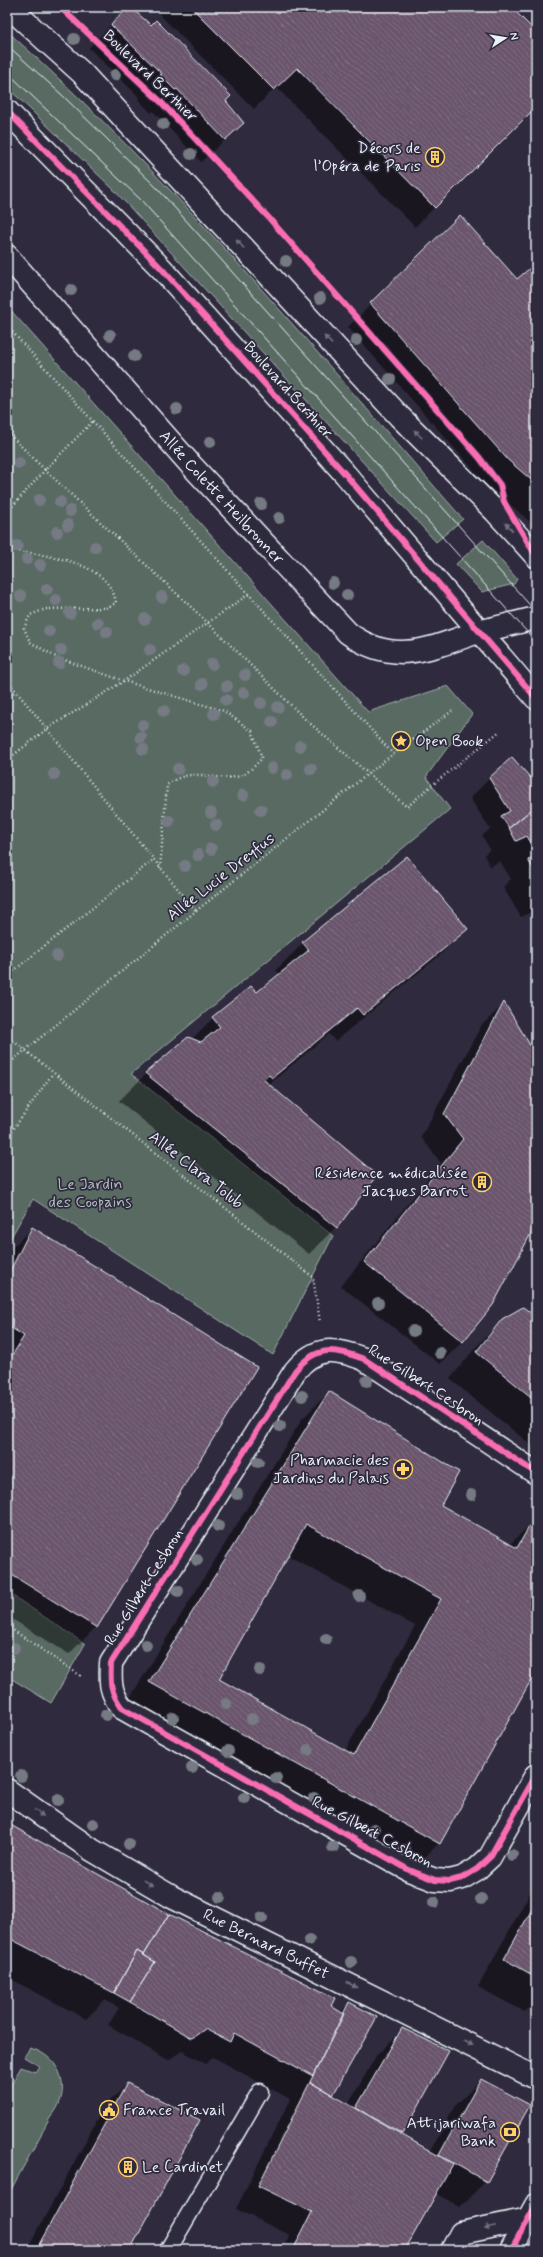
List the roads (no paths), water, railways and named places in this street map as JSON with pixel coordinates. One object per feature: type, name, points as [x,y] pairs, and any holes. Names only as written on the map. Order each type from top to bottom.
[{"type":"street","points":[[9,7],[82,73],[400,417],[495,511],[536,556]]},
{"type":"street","name":"Boulevard Berthier","points":[[7,111],[162,269],[346,474],[478,632],[536,698]]},
{"type":"street","name":"Allée Colette Heilbronner","points":[[7,256],[191,465],[348,633],[375,649],[395,652],[420,650],[478,632]]},
{"type":"street","points":[[478,632],[536,618]]},
{"type":"street","name":"Rue Gilbert Cesbron","points":[[536,1473],[364,1358],[345,1352],[325,1350],[313,1354],[302,1362],[295,1371],[111,1663],[110,1680],[113,1695],[122,1708],[409,1870],[439,1881],[450,1881],[462,1878],[487,1861],[536,1775]]},
{"type":"street","name":"Rue Bernard Buffet","points":[[7,1790],[87,1847],[172,1897],[536,2078]]},
{"type":"street","points":[[452,2250],[461,2233],[532,2212]]},
{"type":"street","points":[[511,2250],[532,2212]]},
{"type":"lane","points":[[168,2250],[260,2092]]},
{"type":"tram line","points":[[7,45],[61,94],[157,188],[536,612]]},
{"type":"tram line","points":[[7,72],[141,200],[536,642]]},
{"type":"place","name":"Décors de l’Opéra de Paris","points":[[435,157]]},
{"type":"place","name":"Open Book","points":[[401,741]]},
{"type":"place","name":"Résidence médicalisée Jacques Barrot","points":[[482,1182]]},
{"type":"place","name":"Pharmacie des Jardins du Palais","points":[[403,1469]]},
{"type":"place","name":"France Travail","points":[[109,2110]]},
{"type":"place","name":"Attijariwafa Bank","points":[[510,2132]]},
{"type":"place","name":"Le Cardinet","points":[[128,2167]]},
{"type":"park label","name":"Le Jardin des Coopains","points":[[90,1193]]}]
